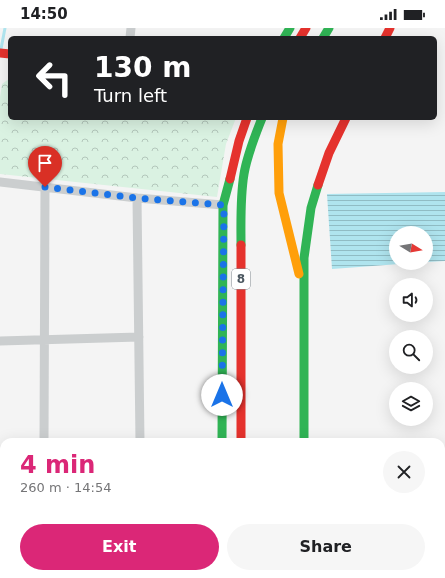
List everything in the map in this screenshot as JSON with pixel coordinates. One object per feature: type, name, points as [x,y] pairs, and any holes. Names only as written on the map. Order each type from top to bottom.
[{"type":"main road","name":"8","points":[[222,438],[224,205],[239,141],[246,120]]},
{"type":"main road","name":"8","points":[[241,438],[241,204],[244,173],[252,144],[261,120]]},
{"type":"main road","points":[[283,120],[278,144],[280,193],[303,293]]},
{"type":"main road","points":[[304,438],[304,258],[311,208],[321,174],[329,153],[345,120]]},
{"type":"street","points":[[0,182],[137,198],[224,205]]},
{"type":"street","points":[[44,438],[45,187]]},
{"type":"street","points":[[137,198],[140,438]]},
{"type":"street","points":[[0,341],[139,336]]},
{"type":"green space","points":[[8,80],[8,120],[235,120],[226,144],[217,197],[0,174],[0,97],[2,84]]},
{"type":"water","points":[[445,192],[445,261],[433,262],[433,226],[389,226],[389,265],[332,269],[327,194]]},
{"type":"waterway","points":[[1,49],[5,28]]},
{"type":"traffic: fast","points":[[285,36],[290,28]]},
{"type":"traffic: fast","points":[[324,36],[329,28]]},
{"type":"traffic: fast","points":[[241,245],[241,201],[245,167],[261,120]]},
{"type":"traffic: fast","points":[[222,438],[223,205],[230,179]]},
{"type":"traffic: fast","points":[[304,438],[304,258],[311,208],[318,185]]},
{"type":"traffic: slow","points":[[283,120],[278,144],[279,193],[299,274]]},
{"type":"traffic: jam","points":[[301,36],[306,28]]},
{"type":"traffic: jam","points":[[386,36],[390,28]]},
{"type":"traffic: jam","points":[[0,53],[8,54]]},
{"type":"traffic: jam","points":[[230,179],[239,141],[246,120]]},
{"type":"traffic: jam","points":[[318,185],[329,153],[345,120]]},
{"type":"traffic: jam","points":[[241,245],[241,438]]},
{"type":"route","points":[[45,187],[137,198],[224,205],[222,395]]}]
